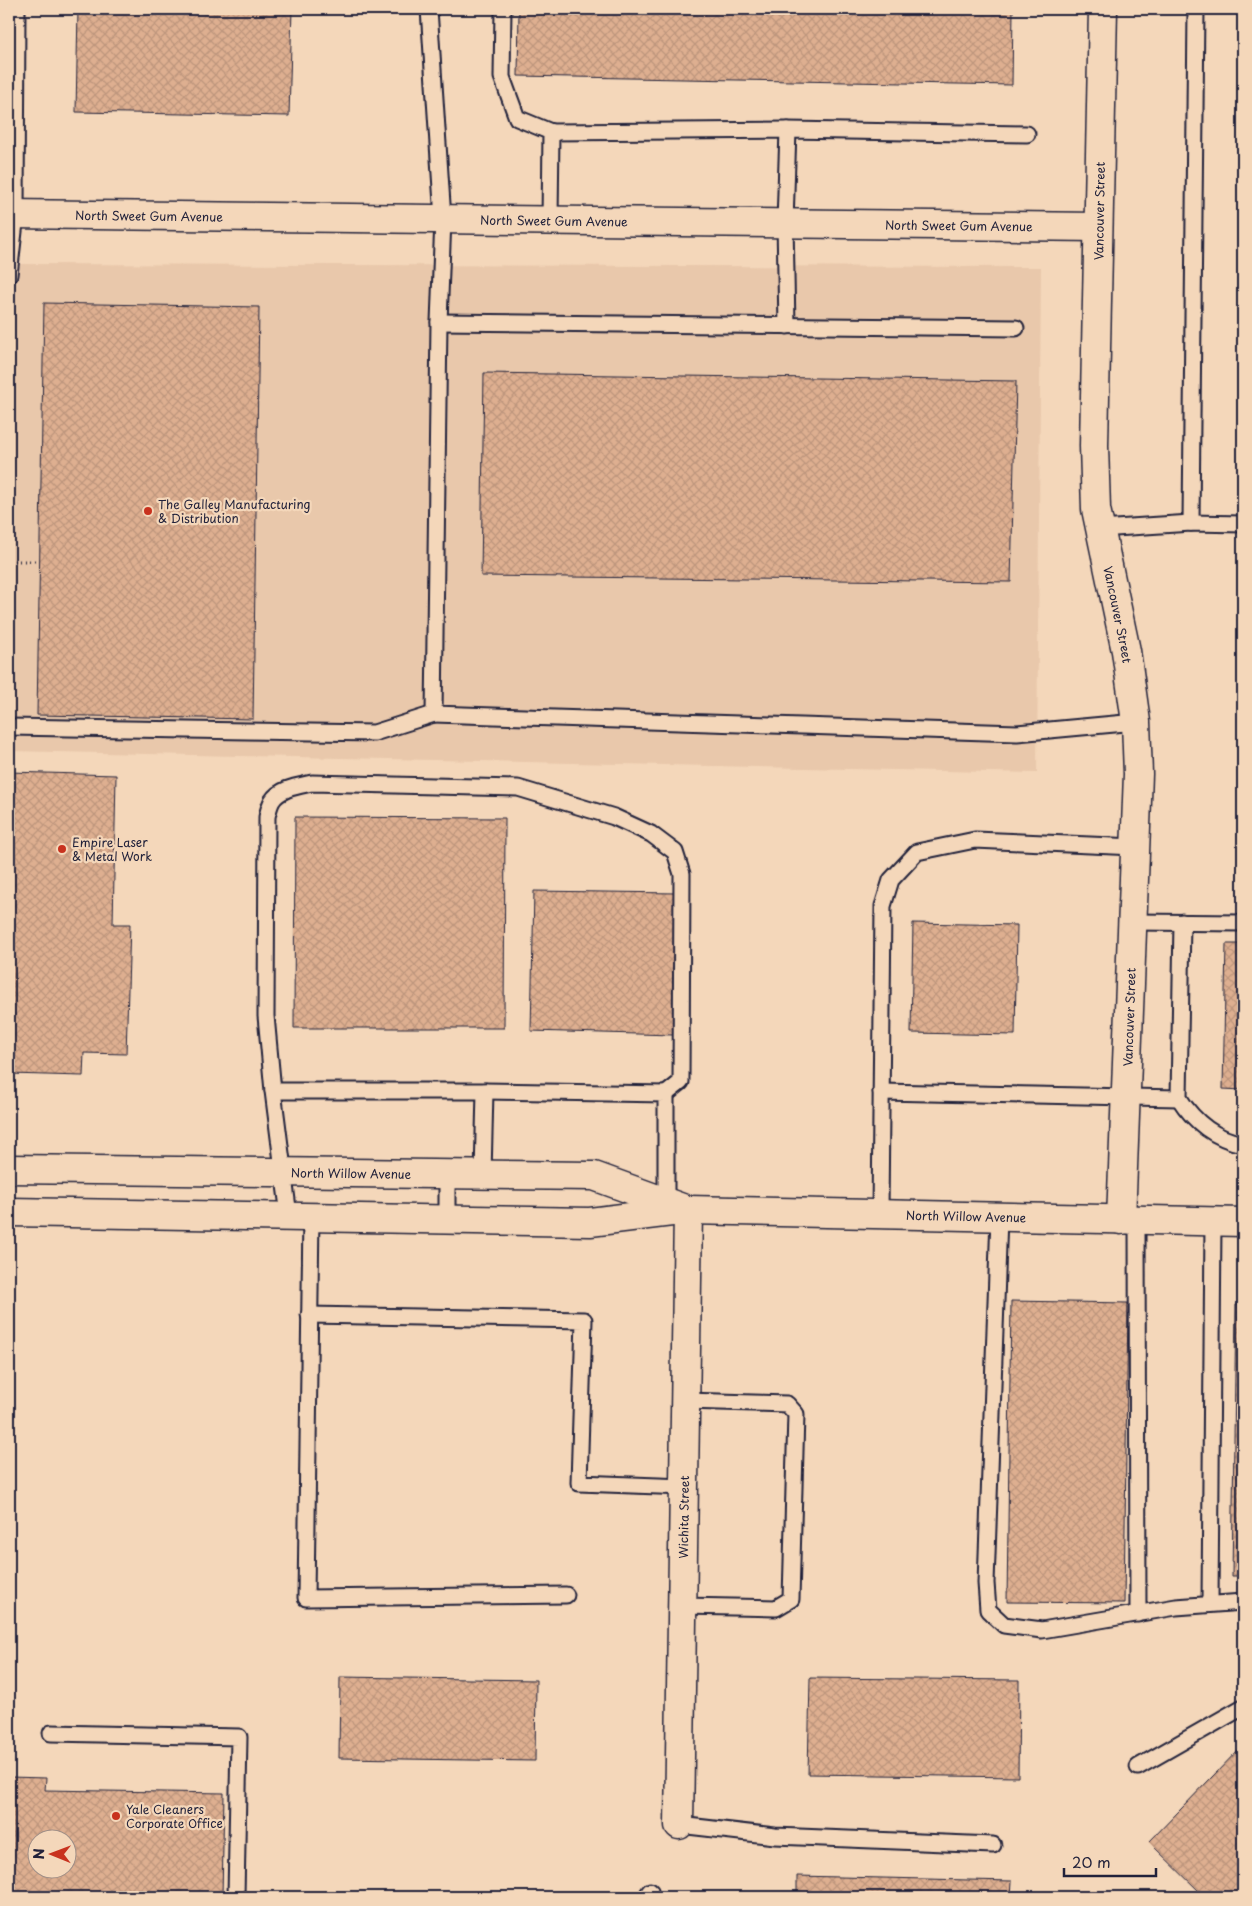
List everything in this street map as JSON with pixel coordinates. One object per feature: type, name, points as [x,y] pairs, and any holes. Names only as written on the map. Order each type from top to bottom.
[{"type":"street","name":"Vancouver Street","points":[[1103,9],[1094,446],[1096,509],[1126,651],[1136,722],[1138,774],[1126,1097],[1129,1220]]},
{"type":"street","name":"North Sweet Gum Avenue","points":[[12,214],[1098,227]]},
{"type":"street","name":"North Willow Avenue","points":[[9,1169],[594,1176],[673,1208]]},
{"type":"street","name":"North Willow Avenue","points":[[9,1212],[590,1222],[673,1208],[1243,1222]]},
{"type":"street","name":"Wichita Street","points":[[673,1208],[686,1401],[679,1825]]},
{"type":"lane","points":[[9,275],[17,9]]},
{"type":"lane","points":[[429,9],[443,219],[439,322],[434,714]]},
{"type":"lane","points":[[504,9],[502,77],[517,118],[551,132],[788,130],[1027,134]]},
{"type":"lane","points":[[1191,523],[1196,9]]},
{"type":"lane","points":[[787,326],[786,223],[788,130]]},
{"type":"lane","points":[[550,221],[551,132]]},
{"type":"lane","points":[[439,322],[1016,328]]},
{"type":"lane","points":[[1100,529],[1191,523],[1243,524]]},
{"type":"lane","points":[[9,727],[374,733],[434,714],[1017,733],[1136,722]]},
{"type":"lane","points":[[274,1091],[485,1091],[666,1094],[681,1082],[682,874],[675,852],[651,834],[614,817],[518,788],[312,783],[291,788],[272,800],[267,817],[266,1016],[274,1091],[284,1173],[300,1216],[309,1315],[306,1598],[566,1595]]},
{"type":"lane","points":[[880,1214],[883,906],[891,880],[917,852],[975,840],[1136,847]]},
{"type":"lane","points":[[1133,922],[1243,923]]},
{"type":"lane","points":[[1182,922],[1179,1098],[1187,1111],[1215,1135],[1229,1142],[1243,1144]]},
{"type":"lane","points":[[483,1175],[485,1091]]},
{"type":"lane","points":[[881,1092],[1179,1098]]},
{"type":"lane","points":[[666,1094],[673,1208]]},
{"type":"lane","points":[[446,1175],[447,1219]]},
{"type":"lane","points":[[999,1217],[986,1583],[988,1610],[1004,1625],[1042,1630],[1176,1608],[1243,1602]]},
{"type":"lane","points":[[1129,1220],[1138,1614]]},
{"type":"lane","points":[[1210,1604],[1213,1222]]},
{"type":"lane","points":[[309,1315],[584,1320],[578,1483],[685,1486]]},
{"type":"lane","points":[[683,1606],[776,1608],[791,1599],[796,1414],[787,1404],[686,1401]]},
{"type":"lane","points":[[1138,1767],[1243,1707]]},
{"type":"lane","points":[[51,1733],[240,1737],[236,1897]]},
{"type":"lane","points":[[679,1825],[775,1836],[993,1844]]},
{"type":"path","points":[[9,561],[35,561]]},
{"type":"shaded area","points":[[9,264],[1041,267],[1037,773],[9,751]]},
{"type":"building","points":[[78,9],[292,9],[289,116],[76,112]]},
{"type":"building","points":[[519,9],[1013,9],[1012,85],[518,76]]},
{"type":"building","name":"The Galley Manufacturing & Distribution","points":[[44,303],[259,307],[253,719],[37,715]]},
{"type":"building","points":[[484,373],[1016,381],[1011,582],[481,576]]},
{"type":"building","name":"Empire Laser & Metal Work","points":[[9,772],[116,775],[113,924],[130,924],[126,1054],[84,1053],[83,1076],[9,1074]]},
{"type":"building","points":[[295,817],[505,818],[504,1028],[294,1028]]},
{"type":"building","points":[[534,891],[676,893],[673,1035],[531,1031]]},
{"type":"building","points":[[913,923],[1017,925],[1015,1035],[911,1033]]},
{"type":"building","points":[[1226,944],[1243,944],[1243,1090],[1223,1089]]},
{"type":"building","points":[[1011,1301],[1128,1303],[1124,1603],[1007,1602]]},
{"type":"building","points":[[1236,1305],[1243,1305],[1243,1576],[1232,1576]]},
{"type":"building","points":[[340,1677],[536,1680],[535,1761],[339,1758]]},
{"type":"building","points":[[810,1678],[1019,1680],[1018,1777],[808,1774]]},
{"type":"building","points":[[1243,1745],[1243,1897],[1205,1897],[1149,1842]]},
{"type":"building","name":"Yale Cleaners Corporate Office","points":[[9,1777],[46,1778],[45,1790],[224,1793],[222,1897],[9,1897]]},
{"type":"building","points":[[797,1876],[1012,1881],[1011,1897],[797,1897]]},
{"type":"place","name":"The Galley Manufacturing & Distribution","points":[[148,511]]},
{"type":"place","name":"Empire Laser & Metal Work","points":[[62,849]]},
{"type":"place","name":"Yale Cleaners Corporate Office","points":[[116,1816]]}]
